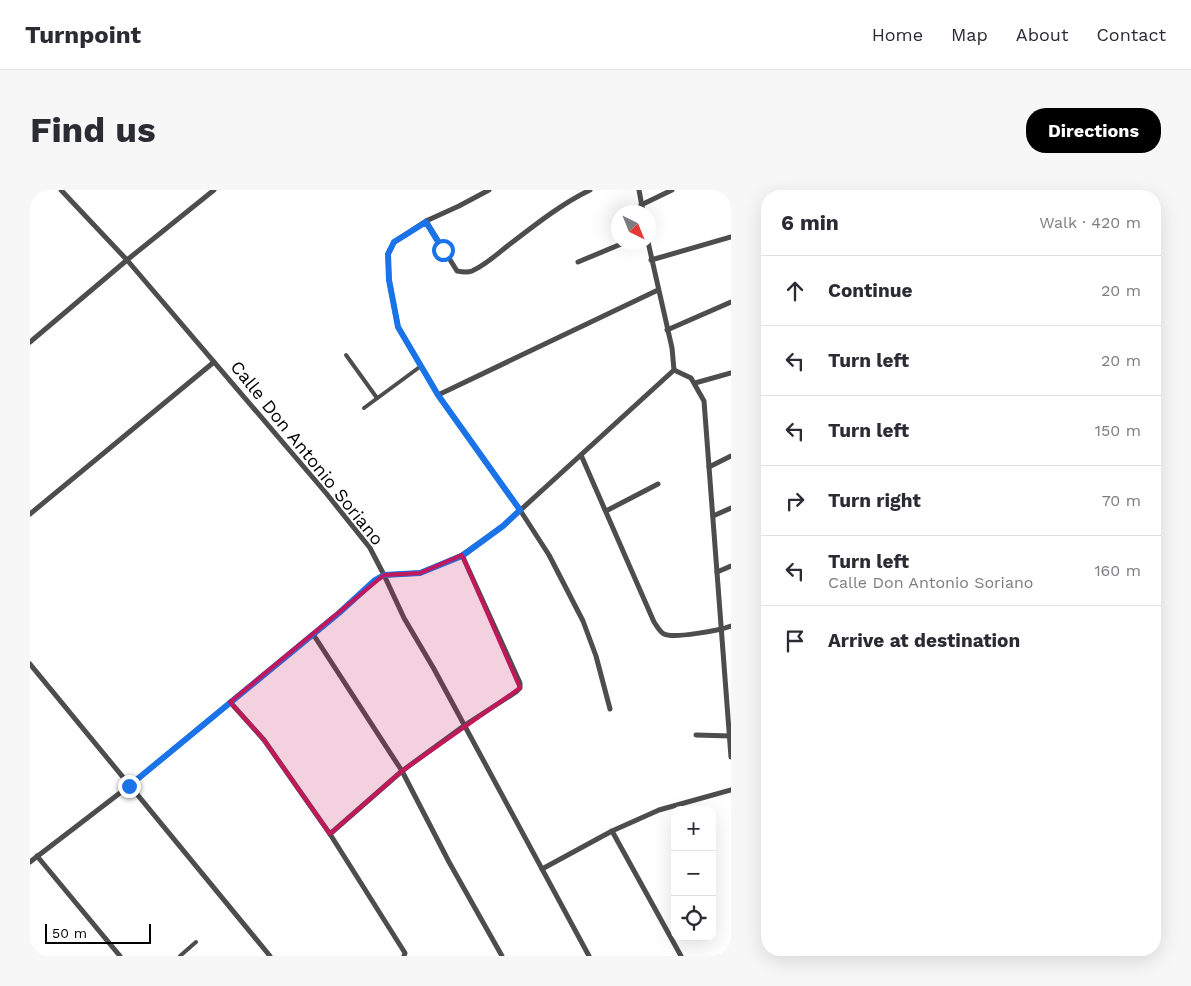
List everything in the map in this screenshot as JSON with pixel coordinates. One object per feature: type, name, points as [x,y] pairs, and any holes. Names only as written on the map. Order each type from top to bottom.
[{"type":"street","name":"Calle Don Antonio Soriano","points":[[61,190],[127,260],[326,493],[370,548],[404,618],[465,725],[589,956]]},
{"type":"street","points":[[30,342],[214,190]]},
{"type":"street","points":[[488,190],[426,222],[394,242],[388,254],[389,280],[398,327],[438,395],[520,510],[549,556],[583,621],[596,656],[610,709]]},
{"type":"street","points":[[426,222],[457,271],[463,273],[470,272],[487,262],[575,197],[590,190]]},
{"type":"street","points":[[639,190],[641,205],[672,190]]},
{"type":"street","points":[[651,260],[731,237]]},
{"type":"street","points":[[578,262],[611,248]]},
{"type":"street","points":[[649,250],[672,348],[674,370]]},
{"type":"street","points":[[438,395],[658,290]]},
{"type":"street","points":[[667,330],[731,302]]},
{"type":"street","points":[[30,514],[214,362]]},
{"type":"street","points":[[674,370],[691,378],[704,400],[721,630],[728,679],[731,757]]},
{"type":"street","points":[[30,862],[129,786],[313,634],[375,580],[384,575],[420,573],[462,556],[503,526],[674,370]]},
{"type":"street","points":[[695,383],[731,373]]},
{"type":"street","points":[[581,455],[654,622],[662,633],[671,636],[721,630],[731,626]]},
{"type":"street","points":[[709,467],[731,456]]},
{"type":"street","points":[[606,511],[658,484]]},
{"type":"street","points":[[713,516],[731,508]]},
{"type":"street","points":[[330,834],[402,771],[520,688],[520,683],[462,556]]},
{"type":"street","points":[[717,572],[731,566]]},
{"type":"street","points":[[313,634],[402,771],[449,862],[502,956]]},
{"type":"street","points":[[31,668],[270,956]]},
{"type":"street","points":[[230,702],[264,740],[330,834],[405,953],[404,956]]},
{"type":"street","points":[[696,734],[730,736]]},
{"type":"street","points":[[542,869],[612,831],[659,810],[731,790]]},
{"type":"street","points":[[612,831],[681,956]]},
{"type":"street","points":[[37,856],[120,956]]},
{"type":"lane","points":[[346,355],[377,398]]},
{"type":"lane","points":[[364,408],[421,366]]},
{"type":"lane","points":[[180,956],[196,942]]},
{"type":"highlighted area","points":[[462,555],[520,688],[402,771],[330,834],[264,740],[230,702],[384,575],[420,573]]},
{"type":"route","points":[[129,786],[339,613],[375,580],[384,575],[420,573],[462,556],[503,526],[520,510],[438,395],[398,327],[389,280],[388,254],[394,242],[426,222],[443,250]]}]
